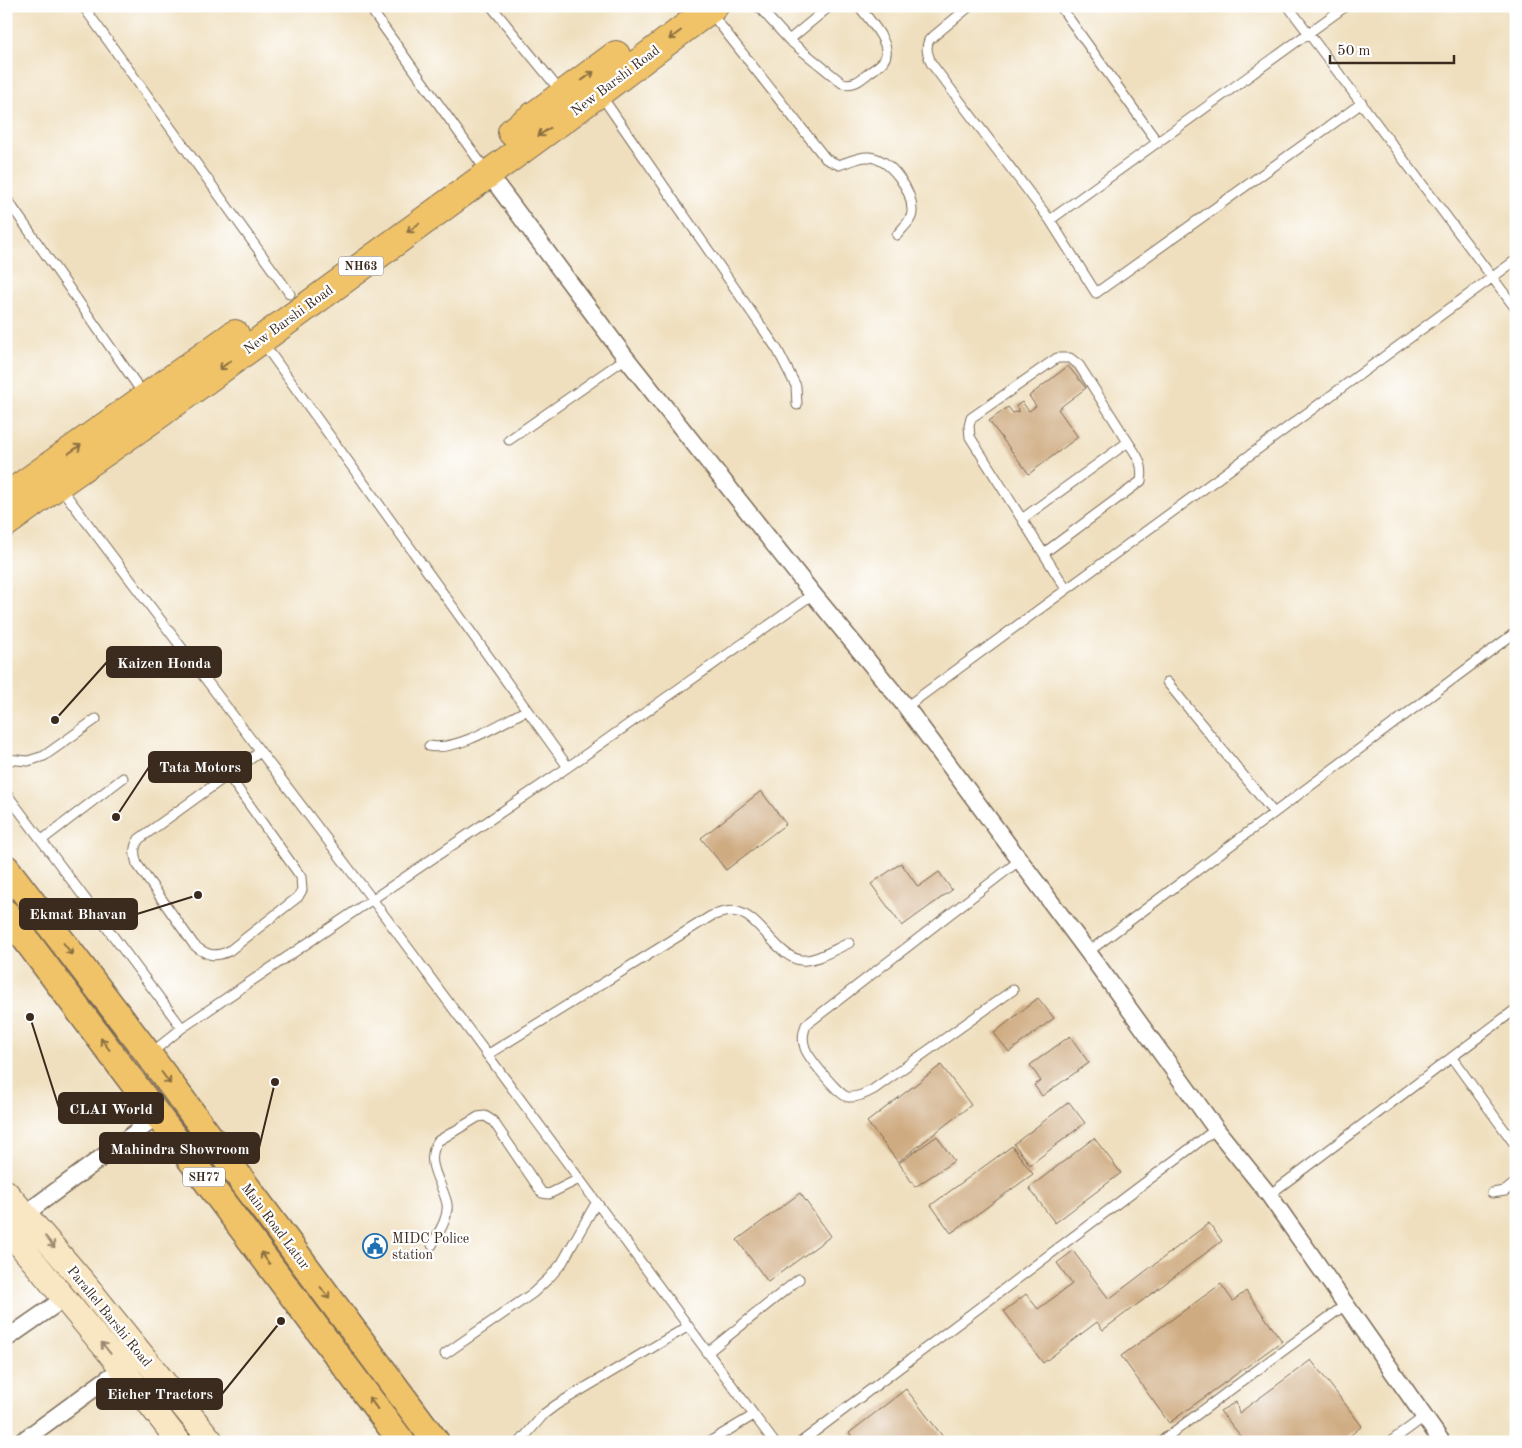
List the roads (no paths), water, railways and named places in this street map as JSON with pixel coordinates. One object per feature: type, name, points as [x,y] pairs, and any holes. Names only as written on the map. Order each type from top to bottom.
[{"type":"highway","name":"New Barshi Road","points":[[6,497],[52,476],[158,415],[260,339],[482,166],[563,94],[682,6]]},
{"type":"highway","name":"New Barshi Road","points":[[6,523],[52,476],[146,398],[290,294],[482,166],[599,92],[709,8]]},
{"type":"main road","name":"Main Road Latur","points":[[6,868],[149,1055],[436,1442]]},
{"type":"main road","name":"Main Road Latur","points":[[6,913],[402,1442]]},
{"type":"street","points":[[482,166],[626,358],[813,594],[906,707],[1088,952],[1216,1129],[1269,1195],[1442,1442]]},
{"type":"street","points":[[158,1116],[6,1228],[122,1368],[179,1442]]},
{"type":"street","name":"Parallel Barshi Road","points":[[6,1192],[85,1284],[212,1442]]},
{"type":"street","points":[[6,1339],[65,1298]]},
{"type":"street","points":[[21,1442],[122,1368]]},
{"type":"lane","points":[[83,6],[290,294]]},
{"type":"lane","points":[[370,6],[482,166]]},
{"type":"lane","points":[[491,6],[563,94]]},
{"type":"lane","points":[[758,6],[789,40],[842,82],[854,83],[881,64],[888,51],[886,43],[859,6]]},
{"type":"lane","points":[[789,40],[830,6]]},
{"type":"lane","points":[[970,6],[929,40],[926,47],[931,63],[1050,220],[1096,293],[1362,102]]},
{"type":"lane","points":[[1060,6],[1158,143]]},
{"type":"lane","points":[[1288,6],[1516,309]]},
{"type":"lane","points":[[1050,220],[1346,6]]},
{"type":"lane","points":[[709,8],[826,159],[839,165],[868,157],[880,160],[890,166],[902,182],[910,201],[912,213],[910,220],[897,234]]},
{"type":"lane","points":[[599,92],[777,349],[796,386],[797,405]]},
{"type":"lane","points":[[6,198],[146,398]]},
{"type":"lane","points":[[906,707],[1516,260]]},
{"type":"lane","points":[[260,339],[568,768]]},
{"type":"lane","points":[[509,440],[626,358]]},
{"type":"lane","points":[[1044,554],[1141,481],[1143,469],[1139,458],[1079,365],[1070,358],[1057,358],[970,418],[969,426],[970,437],[1066,589]]},
{"type":"lane","points":[[1022,519],[1128,442]]},
{"type":"lane","points":[[52,476],[372,899],[774,1442]]},
{"type":"lane","points":[[149,1055],[182,1028],[568,768],[813,594]]},
{"type":"lane","points":[[1088,952],[1516,632]]},
{"type":"lane","points":[[1167,682],[1274,813]]},
{"type":"lane","points":[[429,746],[437,748],[457,744],[527,710]]},
{"type":"lane","points":[[6,758],[28,761],[44,756],[96,718]]},
{"type":"lane","points":[[228,775],[301,877],[302,890],[298,897],[229,951],[212,956],[194,945],[137,864],[134,847],[139,839],[228,775],[260,752]]},
{"type":"lane","points":[[42,840],[123,778]]},
{"type":"lane","points":[[6,793],[182,1028]]},
{"type":"lane","points":[[1014,990],[874,1089],[864,1094],[848,1097],[840,1093],[805,1050],[802,1037],[806,1025],[1020,860]]},
{"type":"lane","points":[[487,1055],[712,916],[725,912],[739,912],[756,924],[791,957],[804,960],[814,958],[849,943]]},
{"type":"lane","points":[[1269,1195],[1516,1009]]},
{"type":"lane","points":[[1452,1058],[1516,1146]]},
{"type":"lane","points":[[432,1245],[446,1215],[447,1204],[432,1162],[434,1147],[438,1141],[478,1117],[485,1116],[493,1121],[542,1193],[549,1194],[578,1179]]},
{"type":"lane","points":[[801,1442],[1216,1129]]},
{"type":"lane","points":[[1492,1193],[1505,1190],[1516,1182]]},
{"type":"lane","points":[[445,1354],[533,1293],[549,1278],[562,1263],[596,1203]]},
{"type":"lane","points":[[707,1353],[799,1279]]},
{"type":"lane","points":[[1160,1442],[1346,1304]]},
{"type":"lane","points":[[520,1442],[544,1414],[556,1404],[688,1327]]},
{"type":"lane","points":[[710,1442],[754,1415]]},
{"type":"lane","points":[[1390,1442],[1424,1417]]},
{"type":"place","name":"Kaizen Honda","points":[[55,720]]},
{"type":"place","name":"Tata Motors","points":[[116,817]]},
{"type":"place","name":"Ekmat Bhavan","points":[[198,895]]},
{"type":"place","name":"CLAI World","points":[[30,1017]]},
{"type":"place","name":"Mahindra Showroom","points":[[275,1082]]},
{"type":"place","name":"MIDC Police station","points":[[375,1246]]},
{"type":"place","name":"Eicher Tractors","points":[[281,1321]]}]
